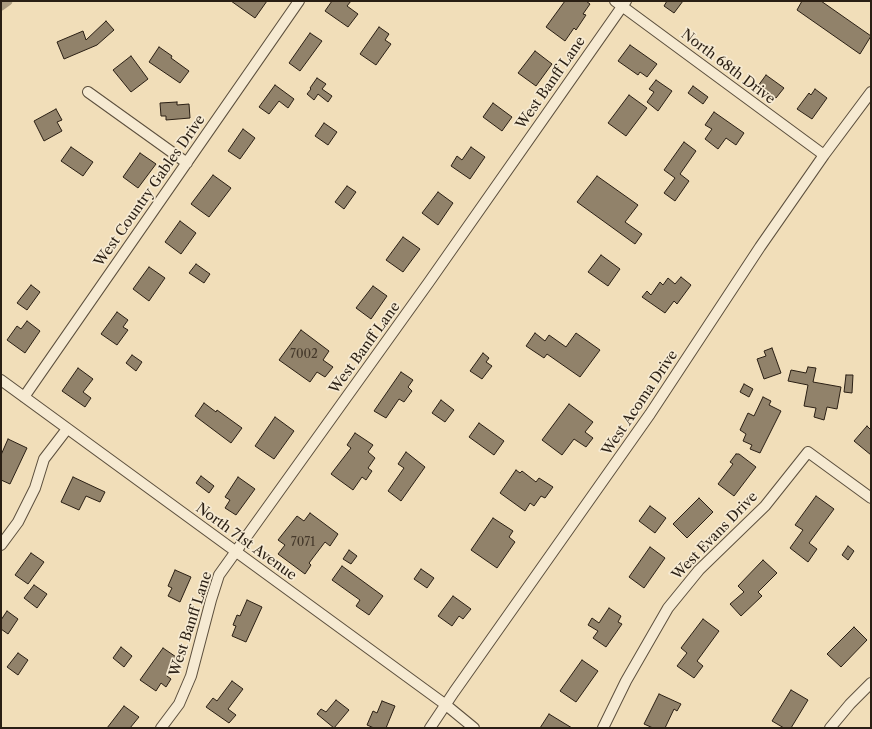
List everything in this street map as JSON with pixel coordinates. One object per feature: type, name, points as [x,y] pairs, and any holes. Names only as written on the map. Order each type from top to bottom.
[{"type":"street","name":"West Country Gables Drive","points":[[24,397],[299,1]]},
{"type":"street","name":"North 68th Drive","points":[[621,3],[824,155]]},
{"type":"street","name":"West Banff Lane","points":[[161,728],[178,704],[191,676],[211,600],[220,575],[429,282],[621,3]]},
{"type":"street","points":[[88,92],[187,163]]},
{"type":"street","name":"West Acoma Drive","points":[[430,728],[650,414],[760,247],[824,155],[871,92]]},
{"type":"street","name":"North 71st Avenue","points":[[1,380],[446,705],[474,728]]},
{"type":"street","points":[[1,545],[18,522],[34,488],[44,459],[67,429]]},
{"type":"street","name":"West Evans Drive","points":[[603,728],[626,682],[668,608],[699,570],[765,506],[808,452],[871,498]]},
{"type":"street","points":[[830,728],[850,704],[871,683]]},
{"type":"building","points":[[231,1],[267,1],[255,18]]},
{"type":"building","points":[[332,1],[351,1],[347,6],[358,14],[348,27],[325,11]]},
{"type":"building","points":[[565,1],[586,1],[590,4],[583,14],[586,15],[576,30],[574,28],[565,41],[546,27]]},
{"type":"building","points":[[667,1],[683,1],[674,13],[664,6]]},
{"type":"building","points":[[802,1],[821,1],[871,36],[860,54],[797,10]]},
{"type":"building","points":[[106,21],[114,30],[97,45],[64,59],[57,42],[83,31],[86,40]]},
{"type":"building","points":[[379,27],[389,34],[385,40],[391,44],[376,65],[360,54]]},
{"type":"building","points":[[310,33],[322,41],[300,71],[289,63]]},
{"type":"building","points":[[630,45],[657,64],[647,77],[640,72],[638,75],[618,61]]},
{"type":"building","points":[[159,47],[189,71],[180,83],[149,62]]},
{"type":"building","points":[[535,51],[552,64],[536,86],[518,73]]},
{"type":"building","points":[[131,56],[148,79],[131,92],[113,70]]},
{"type":"building","points":[[766,75],[784,88],[776,98],[758,86]]},
{"type":"building","points":[[317,78],[326,84],[322,89],[332,96],[328,102],[318,94],[314,100],[307,94]]},
{"type":"building","points":[[656,80],[672,91],[658,111],[647,102],[654,92],[649,89]]},
{"type":"building","points":[[275,85],[294,99],[288,108],[279,101],[269,114],[259,107]]},
{"type":"building","points":[[693,86],[708,97],[703,104],[688,93]]},
{"type":"building","points":[[815,89],[827,98],[812,119],[797,109],[809,93],[811,95]]},
{"type":"building","points":[[629,95],[647,108],[626,136],[608,123]]},
{"type":"building","points":[[177,102],[177,105],[189,104],[190,118],[166,120],[166,116],[161,116],[160,103]]},
{"type":"building","points":[[493,103],[512,117],[502,131],[483,117]]},
{"type":"building","points":[[56,109],[62,120],[57,122],[62,131],[44,141],[34,121]]},
{"type":"building","points":[[714,112],[744,133],[736,145],[726,138],[718,149],[705,139],[712,129],[705,125]]},
{"type":"building","points":[[324,123],[337,132],[328,145],[315,136]]},
{"type":"building","points":[[243,129],[255,138],[240,159],[228,151]]},
{"type":"building","points":[[684,142],[696,151],[680,174],[689,181],[675,201],[664,193],[675,178],[664,170]]},
{"type":"building","points":[[71,147],[93,162],[83,176],[61,161]]},
{"type":"building","points":[[471,147],[485,157],[470,179],[451,166],[457,156],[462,160]]},
{"type":"building","points":[[140,153],[156,164],[138,188],[123,177]]},
{"type":"building","points":[[213,175],[231,188],[209,217],[191,204]]},
{"type":"building","points":[[597,176],[638,205],[625,222],[642,234],[635,244],[577,202]]},
{"type":"building","points":[[347,186],[356,192],[344,209],[335,202]]},
{"type":"building","points":[[438,192],[453,203],[438,225],[422,213]]},
{"type":"building","points":[[180,221],[196,233],[181,254],[165,242]]},
{"type":"building","points":[[403,237],[420,249],[403,272],[386,260]]},
{"type":"building","points":[[601,255],[620,269],[608,286],[588,272]]},
{"type":"building","points":[[196,264],[210,274],[204,283],[189,273]]},
{"type":"building","points":[[149,267],[165,278],[149,301],[133,289]]},
{"type":"building","points":[[681,277],[691,285],[677,304],[674,301],[665,313],[642,297],[647,291],[651,295],[660,282],[663,285],[668,278],[675,284]]},
{"type":"building","points":[[31,285],[40,292],[27,310],[17,303]]},
{"type":"building","points":[[373,286],[387,296],[371,319],[356,308]]},
{"type":"building","points":[[117,312],[128,320],[123,327],[128,330],[117,345],[101,334]]},
{"type":"building","points":[[27,321],[40,331],[25,353],[7,340],[17,326],[21,329]]},
{"type":"building","points":[[301,330],[329,351],[323,360],[333,367],[325,377],[317,372],[310,382],[279,360]]},
{"type":"building","points":[[535,333],[545,341],[549,335],[566,347],[576,333],[600,350],[580,377],[547,354],[544,358],[526,346]]},
{"type":"building","points":[[772,348],[781,373],[764,379],[757,359],[766,356],[764,351]]},
{"type":"building","points":[[483,353],[489,358],[486,362],[492,366],[482,379],[470,371]]},
{"type":"building","points":[[132,355],[142,362],[136,371],[126,363]]},
{"type":"building","points":[[808,367],[816,368],[813,382],[841,387],[837,409],[827,407],[824,420],[814,417],[816,408],[804,406],[808,385],[788,381],[791,370],[806,373]]},
{"type":"building","points":[[78,368],[93,379],[83,392],[91,398],[85,407],[62,391]]},
{"type":"building","points":[[401,372],[413,380],[408,387],[412,391],[404,402],[399,399],[386,418],[374,411]]},
{"type":"building","points":[[846,375],[853,375],[852,393],[844,392]]},
{"type":"building","points":[[744,384],[753,389],[749,397],[740,392]]},
{"type":"building","points":[[763,397],[771,401],[769,405],[781,411],[760,453],[750,449],[752,445],[743,441],[746,434],[740,430],[748,413],[754,416]]},
{"type":"building","points":[[441,400],[454,410],[445,422],[432,413]]},
{"type":"building","points":[[204,403],[216,412],[217,410],[242,428],[231,443],[195,416]]},
{"type":"building","points":[[569,404],[593,422],[585,432],[593,438],[586,447],[574,439],[562,455],[542,440]]},
{"type":"building","points":[[275,417],[294,431],[274,459],[255,446]]},
{"type":"building","points":[[479,423],[504,441],[494,455],[469,437]]},
{"type":"building","points":[[867,426],[871,430],[871,455],[854,441]]},
{"type":"building","points":[[355,433],[373,445],[368,452],[375,458],[368,468],[372,471],[366,480],[362,477],[353,490],[331,474],[351,448],[347,445]]},
{"type":"building","points":[[8,439],[27,448],[10,484],[1,480],[1,455]]},
{"type":"building","points":[[406,452],[425,467],[401,501],[388,491],[404,468],[398,464]]},
{"type":"building","points":[[736,454],[739,454],[756,467],[734,496],[718,484],[733,464],[730,462]]},
{"type":"building","points":[[516,470],[520,473],[522,471],[536,482],[539,478],[553,487],[545,498],[541,496],[534,506],[530,503],[525,511],[500,493]]},
{"type":"building","points":[[201,476],[214,486],[209,493],[196,483]]},
{"type":"building","points":[[73,477],[105,492],[100,502],[86,496],[79,510],[61,502]]},
{"type":"building","points":[[238,477],[255,489],[236,515],[225,508],[230,500],[225,497]]},
{"type":"building","points":[[816,496],[834,509],[809,543],[817,549],[808,562],[790,548],[803,530],[795,525]]},
{"type":"building","points":[[699,498],[713,512],[687,538],[673,524]]},
{"type":"building","points":[[650,506],[666,518],[655,533],[639,521]]},
{"type":"building","points":[[310,513],[338,534],[330,546],[325,542],[309,563],[311,565],[305,574],[278,554],[285,545],[278,540],[297,516],[304,521]]},
{"type":"building","points":[[493,518],[513,531],[509,537],[515,542],[497,568],[471,550]]},
{"type":"building","points":[[848,546],[854,551],[848,560],[842,555]]},
{"type":"building","points":[[650,547],[665,558],[644,588],[629,577]]},
{"type":"building","points":[[349,550],[357,556],[351,564],[343,559]]},
{"type":"building","points":[[31,553],[44,562],[28,584],[15,575]]},
{"type":"building","points":[[763,560],[777,573],[758,592],[762,596],[741,616],[730,604],[744,592],[738,586]]},
{"type":"building","points":[[342,566],[383,596],[369,615],[356,606],[360,600],[332,580]]},
{"type":"building","points":[[421,569],[434,578],[427,588],[414,579]]},
{"type":"building","points":[[175,570],[191,577],[180,602],[168,596],[172,588],[168,586]]},
{"type":"building","points":[[34,585],[47,594],[37,608],[24,598]]},
{"type":"building","points":[[453,596],[471,609],[463,619],[459,616],[452,626],[438,616]]},
{"type":"building","points":[[247,600],[262,607],[246,642],[232,636],[236,626],[233,625],[237,615],[240,616]]},
{"type":"building","points":[[609,608],[621,616],[618,622],[622,624],[606,647],[593,638],[598,631],[588,625],[592,618],[599,623]]},
{"type":"building","points":[[7,611],[18,619],[8,634],[1,629],[1,620]]},
{"type":"building","points":[[703,619],[719,631],[697,661],[703,666],[694,678],[677,666],[687,653],[681,648]]},
{"type":"building","points":[[854,627],[867,640],[841,667],[827,654]]},
{"type":"building","points":[[121,647],[132,656],[124,667],[113,658]]},
{"type":"building","points":[[163,648],[179,659],[167,676],[171,679],[166,687],[161,683],[156,691],[140,680]]},
{"type":"building","points":[[18,653],[28,660],[18,675],[7,667]]},
{"type":"building","points":[[582,660],[598,671],[576,702],[560,691]]},
{"type":"building","points":[[232,681],[243,689],[228,709],[236,715],[229,723],[206,707],[213,698],[217,701]]},
{"type":"building","points":[[791,690],[808,700],[791,728],[784,728],[772,721]]},
{"type":"building","points":[[659,694],[681,704],[677,711],[674,709],[665,728],[653,728],[644,724]]},
{"type":"building","points":[[336,700],[349,710],[334,728],[317,714],[321,709],[326,712]]},
{"type":"building","points":[[382,701],[395,706],[386,728],[374,728],[367,725],[373,711],[377,713]]},
{"type":"building","points":[[124,706],[139,717],[130,728],[107,728]]},
{"type":"building","points":[[549,714],[572,728],[540,728]]},
{"type":"waterway","points":[[1,6],[8,1]]}]
